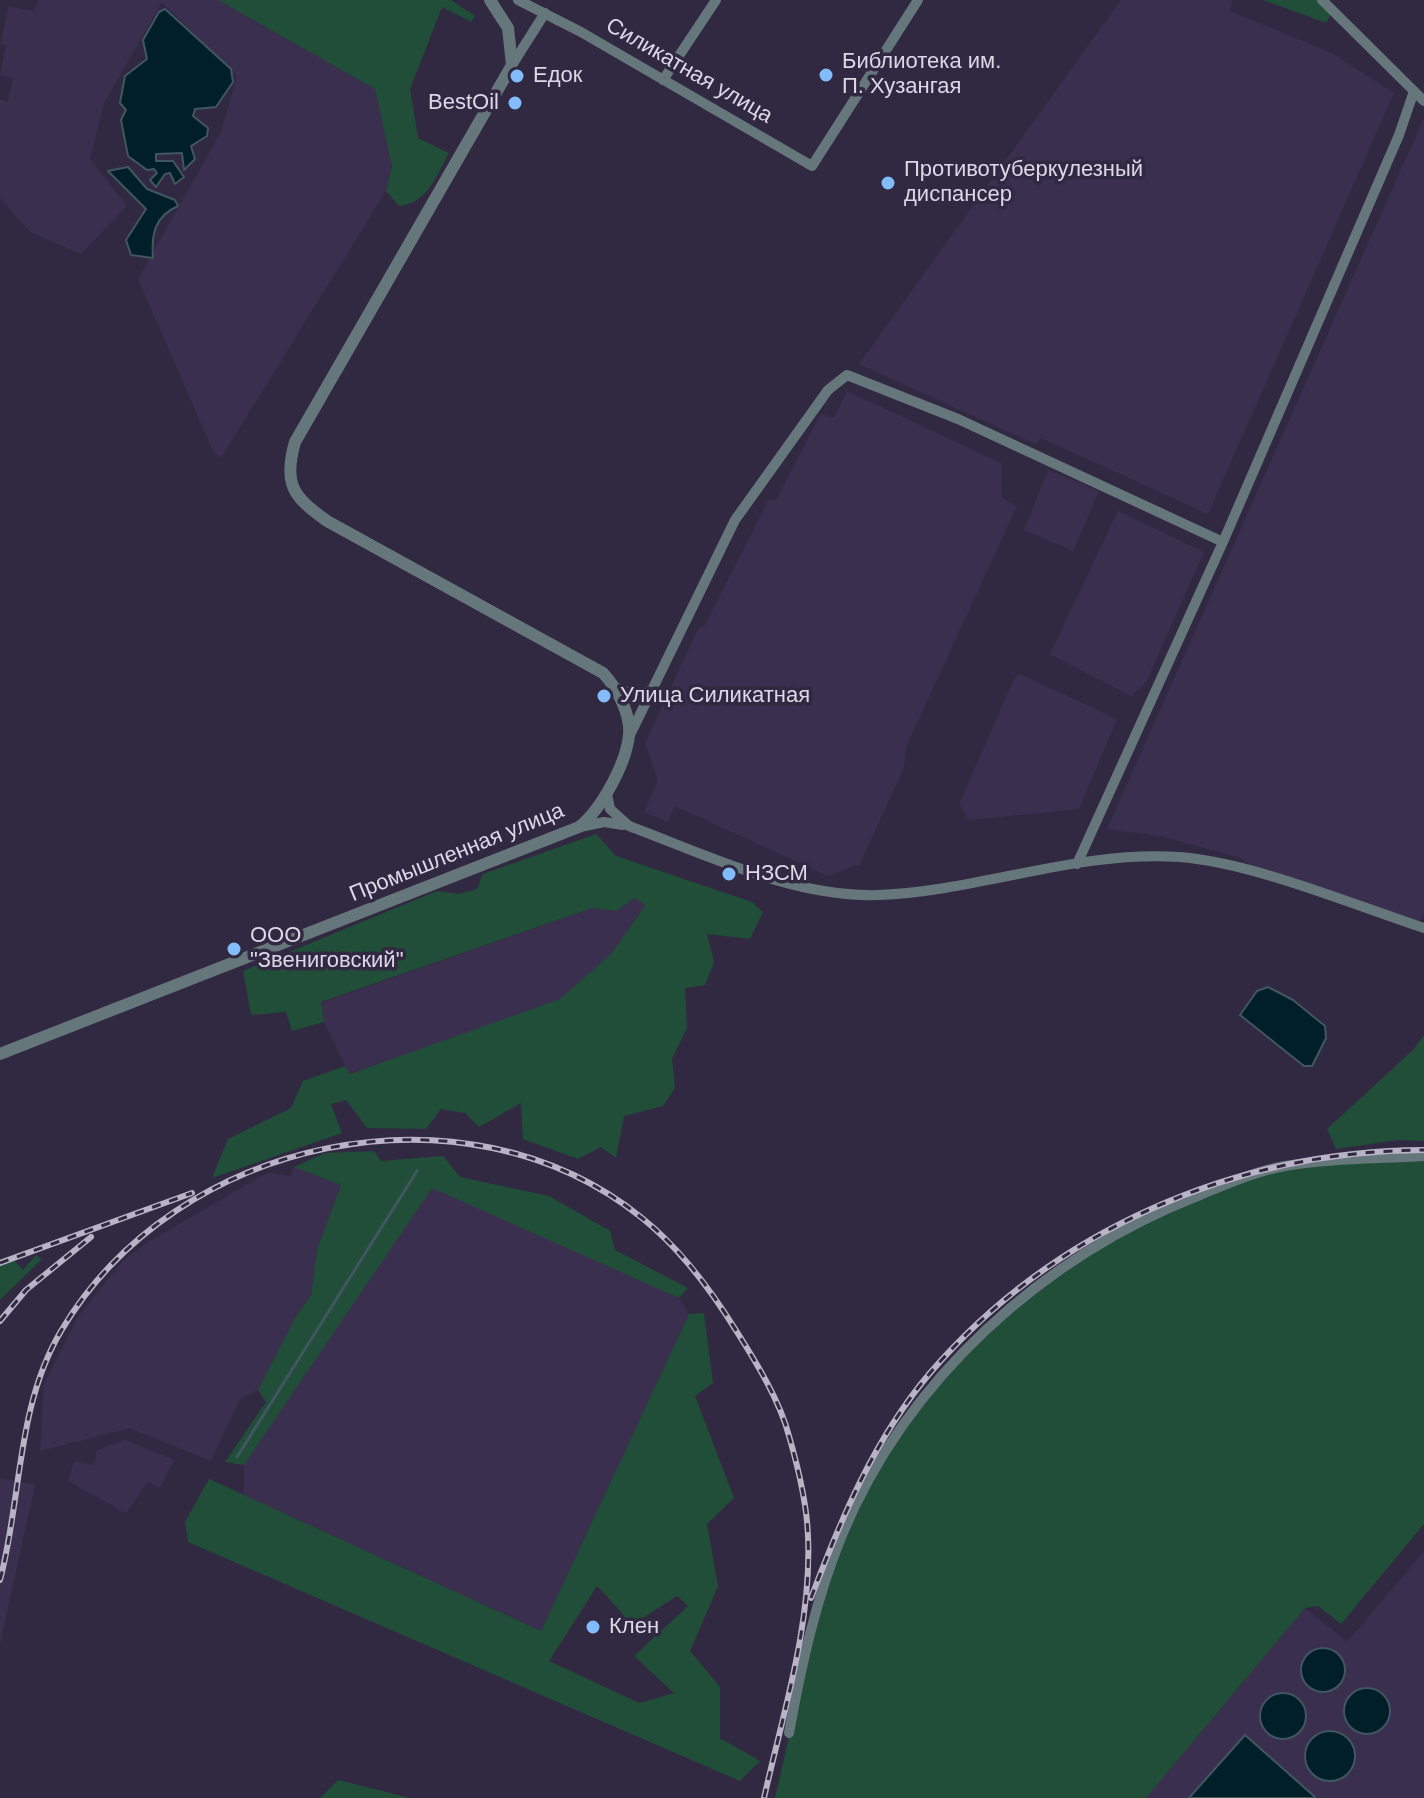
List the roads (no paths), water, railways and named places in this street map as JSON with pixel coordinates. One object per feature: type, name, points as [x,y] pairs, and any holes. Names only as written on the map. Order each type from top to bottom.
[{"type":"street","points":[[490,0],[508,28],[512,65]]},
{"type":"street","name":"Силикатная улица","points":[[518,0],[812,166],[918,0]]},
{"type":"street","points":[[663,80],[716,0]]},
{"type":"street","points":[[1322,0],[1424,101]]},
{"type":"street","points":[[545,13],[295,442],[289,478],[304,505],[327,521],[595,666],[614,687],[626,712],[629,737]]},
{"type":"street","points":[[1077,864],[1223,542],[1393,149],[1414,91]]},
{"type":"street","points":[[629,737],[735,520],[828,390],[847,375],[958,419],[1223,542]]},
{"type":"street","points":[[614,687],[636,695],[649,691]]},
{"type":"street","name":"Промышленная улица","points":[[0,1054],[579,827],[607,794],[629,737]]},
{"type":"street","points":[[607,794],[610,809],[629,826]]},
{"type":"street","points":[[579,827],[604,822],[629,826],[801,886],[852,895],[934,890],[1077,864],[1158,856],[1203,860],[1424,928]]},
{"type":"street","points":[[789,1733],[823,1588],[842,1534],[885,1452],[937,1380],[1020,1298],[1096,1244],[1159,1211],[1233,1182],[1285,1166],[1424,1156]]},
{"type":"water","points":[[165,9],[231,69],[233,82],[216,107],[195,109],[193,116],[208,128],[207,136],[191,146],[195,159],[184,170],[182,153],[156,154],[156,161],[173,161],[184,177],[175,184],[170,173],[165,174],[156,187],[150,180],[157,173],[154,169],[147,170],[128,156],[121,120],[126,110],[120,103],[125,76],[147,59],[143,40],[159,12]]},
{"type":"water","points":[[128,167],[147,189],[175,200],[178,206],[164,215],[156,227],[153,258],[131,255],[126,240],[146,209],[108,171]]},
{"type":"water","points":[[1268,987],[1293,1000],[1325,1026],[1326,1038],[1312,1066],[1304,1066],[1240,1015],[1257,991]]},
{"type":"water","points":[[1323,1648],[1339,1654],[1345,1670],[1339,1686],[1323,1692],[1307,1686],[1301,1670],[1307,1654]]},
{"type":"water","points":[[1367,1688],[1383,1695],[1390,1711],[1383,1727],[1367,1734],[1351,1727],[1344,1711],[1351,1695]]},
{"type":"water","points":[[1283,1693],[1299,1700],[1306,1716],[1299,1732],[1283,1739],[1267,1732],[1260,1716],[1267,1700]]},
{"type":"water","points":[[1330,1731],[1348,1738],[1355,1756],[1348,1774],[1330,1781],[1312,1774],[1305,1756],[1312,1738]]},
{"type":"water","points":[[1245,1735],[1315,1797],[1189,1798]]},
{"type":"waterway","points":[[237,1457],[417,1171]]},
{"type":"railway","points":[[0,1580],[28,1421],[46,1360],[61,1331],[111,1265],[175,1211],[248,1172],[328,1148],[410,1140],[493,1148],[571,1174],[656,1230],[717,1301],[780,1409],[804,1499],[808,1569],[795,1668],[764,1798]]},
{"type":"railway","points":[[811,1598],[861,1481],[910,1398],[979,1322],[1033,1278],[1091,1240],[1153,1208],[1218,1183],[1285,1165],[1354,1154],[1424,1150]]},
{"type":"railway","points":[[0,1263],[192,1193]]},
{"type":"railway","points":[[0,1321],[26,1290],[91,1237]]},
{"type":"place","name":"Библиотека им. П. Хузангая","points":[[826,75]]},
{"type":"place","name":"Едок","points":[[517,76]]},
{"type":"place","name":"BestOil","points":[[515,103]]},
{"type":"place","name":"Противотуберкулезный диспансер","points":[[888,183]]},
{"type":"place","name":"Улица Силикатная","points":[[604,696]]},
{"type":"place","name":"НЗСМ","points":[[729,874]]},
{"type":"place","name":"ООО \"Звениговский\"","points":[[234,949]]},
{"type":"place","name":"Клен","points":[[593,1627]]}]
